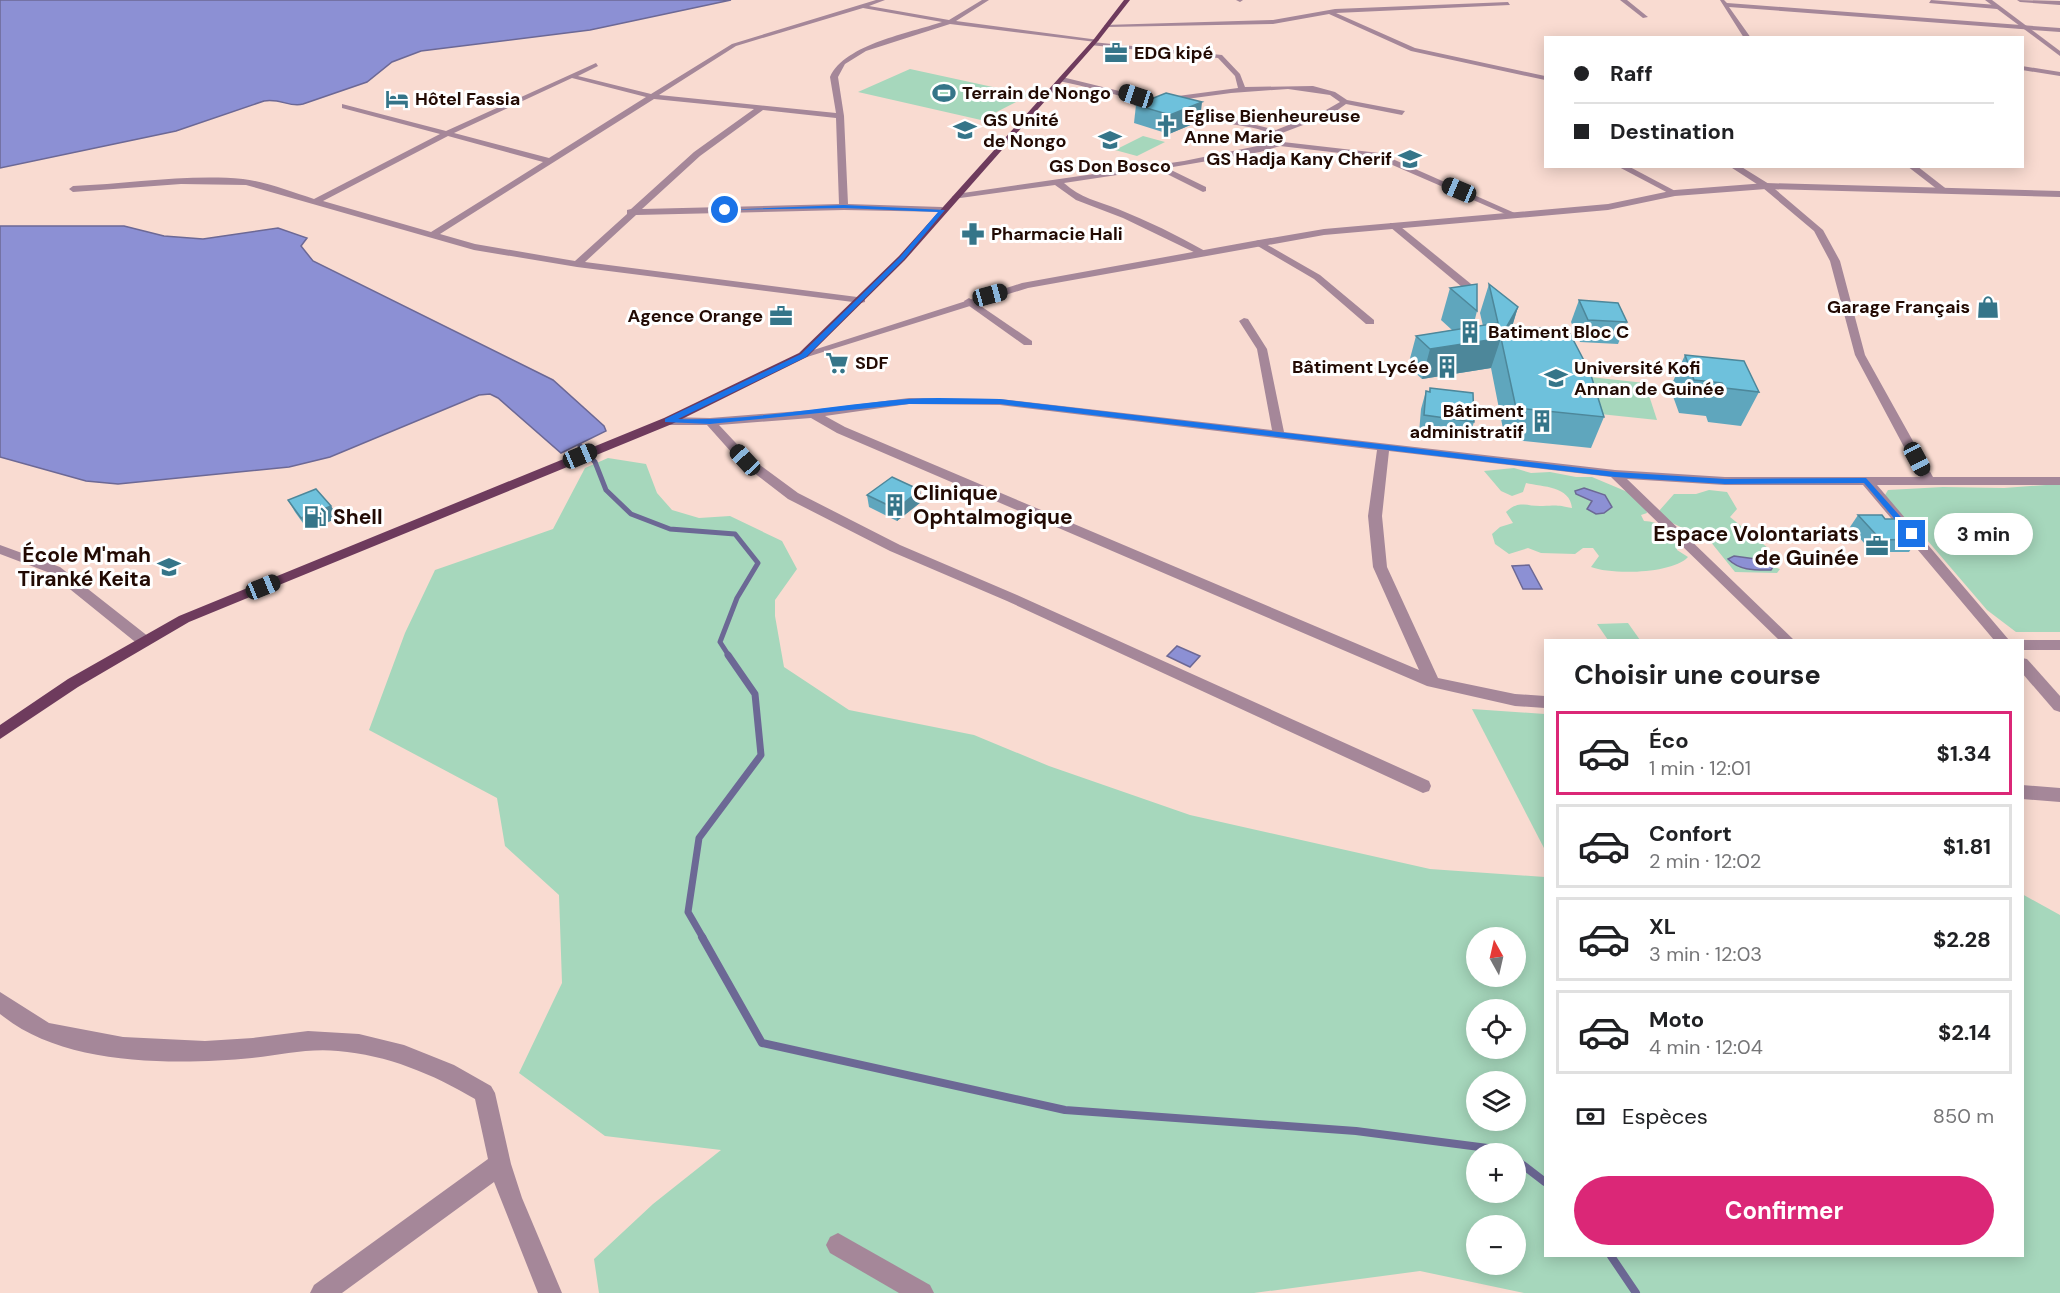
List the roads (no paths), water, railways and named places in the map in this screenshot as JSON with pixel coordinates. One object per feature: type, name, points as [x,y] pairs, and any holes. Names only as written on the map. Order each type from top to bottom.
[{"type":"main road","points":[[0,734],[73,683],[184,619],[668,421],[803,355],[902,258],[942,210],[1062,79],[1127,0]]},
{"type":"street","points":[[431,236],[655,97],[734,45],[882,0]]},
{"type":"street","points":[[844,207],[840,116],[834,76],[843,63],[864,50],[950,22],[986,0]]},
{"type":"street","points":[[1623,0],[1645,17]]},
{"type":"street","points":[[1988,0],[2060,54]]},
{"type":"street","points":[[2020,0],[2060,3]]},
{"type":"street","points":[[1931,2],[1997,7]]},
{"type":"street","points":[[1723,3],[2060,30]]},
{"type":"street","points":[[1723,3],[1747,36]]},
{"type":"street","points":[[1107,25],[1273,22],[1330,13],[1508,4]]},
{"type":"street","points":[[862,6],[950,22],[1094,42],[1220,56],[1238,75],[1243,91]]},
{"type":"street","points":[[1843,7],[1850,14]]},
{"type":"street","points":[[1330,13],[1413,50],[1544,78]]},
{"type":"street","points":[[312,203],[445,134],[596,65]]},
{"type":"street","points":[[2024,68],[2060,74]]},
{"type":"street","points":[[571,76],[655,97],[840,116]]},
{"type":"street","points":[[1062,79],[1087,82],[1275,133],[1329,112],[1345,102]]},
{"type":"street","points":[[1151,101],[1310,86],[1330,91],[1345,102],[1402,113]]},
{"type":"street","points":[[345,106],[551,161]]},
{"type":"street","points":[[577,264],[630,212],[697,154],[760,108]]},
{"type":"street","points":[[1275,133],[1280,144]]},
{"type":"street","points":[[956,197],[1159,167],[1260,150],[1280,144],[1376,155],[1513,214]]},
{"type":"street","points":[[1159,167],[1203,189]]},
{"type":"street","points":[[1625,168],[1675,193]]},
{"type":"street","points":[[1736,168],[1766,186],[1818,230],[1835,261],[1860,355],[1928,480]]},
{"type":"street","points":[[1914,168],[1945,191]]},
{"type":"street","points":[[73,189],[130,187],[173,181],[213,179],[246,182],[312,203],[474,247],[577,264],[861,300]]},
{"type":"street","points":[[1058,183],[1077,200],[1111,210],[1178,239],[1202,254]]},
{"type":"street","points":[[803,355],[969,301],[1035,283],[1259,243],[1393,225],[1608,207],[1675,193],[1766,186],[2060,194]]},
{"type":"street","points":[[630,212],[844,207],[942,210]]},
{"type":"street","points":[[1393,225],[1472,290]]},
{"type":"street","points":[[1259,243],[1317,277],[1370,322]]},
{"type":"street","points":[[969,301],[1028,343]]},
{"type":"street","points":[[1244,321],[1262,349],[1279,435]]},
{"type":"street","points":[[668,421],[710,422],[813,414],[909,401],[1000,402],[1615,474],[1725,481],[2060,481]]},
{"type":"street","points":[[813,414],[841,430],[1432,682],[1515,700],[1544,702]]},
{"type":"street","points":[[710,422],[745,460],[793,496],[885,543],[1012,598],[1423,786]]},
{"type":"street","points":[[1383,447],[1375,516],[1380,567],[1432,682]]},
{"type":"street","points":[[1615,474],[1786,639]]},
{"type":"street","points":[[1866,480],[2001,639]]},
{"type":"street","points":[[0,549],[55,570],[144,641]]},
{"type":"street","points":[[2024,645],[2060,645]]},
{"type":"street","points":[[2024,665],[2060,706]]},
{"type":"street","points":[[2024,792],[2060,795]]},
{"type":"street","points":[[0,1001],[17,1015],[47,1033],[96,1045],[204,1050],[251,1048],[317,1040],[373,1047],[427,1062],[457,1075],[484,1093],[500,1164],[550,1293]]},
{"type":"street","points":[[322,1293],[500,1164]]},
{"type":"street","points":[[838,1245],[922,1293]]},
{"type":"water","points":[[0,0],[731,0],[590,30],[421,51],[392,62],[367,82],[303,104],[264,101],[176,131],[0,168]]},
{"type":"water","points":[[0,226],[124,226],[164,236],[203,239],[278,228],[307,238],[301,246],[313,261],[553,380],[604,426],[606,431],[561,453],[498,398],[490,394],[479,395],[330,457],[289,467],[118,484],[86,481],[0,457]]},
{"type":"water","points":[[1584,488],[1605,495],[1612,507],[1604,513],[1596,514],[1587,509],[1592,501],[1576,494],[1575,491]]},
{"type":"water","points":[[1734,556],[1763,560],[1773,567],[1771,570],[1743,568],[1728,559]]},
{"type":"water","points":[[1529,565],[1542,589],[1523,589],[1512,566]]},
{"type":"water","points":[[1177,646],[1200,656],[1190,667],[1167,656]]},
{"type":"waterway","points":[[580,446],[595,462],[606,490],[631,514],[670,529],[735,534],[758,563],[737,598],[720,642],[729,656]]},
{"type":"waterway","points":[[703,938],[688,912],[699,838],[761,755],[755,694],[728,655]]},
{"type":"waterway","points":[[702,937],[762,1043],[1065,1110],[1356,1131],[1466,1145]]},
{"type":"waterway","points":[[1526,1167],[1544,1181]]},
{"type":"waterway","points":[[1612,1257],[1636,1293]]},
{"type":"place","name":"EDG kipé","points":[[1116,53]]},
{"type":"place","name":"Terrain de Nongo","points":[[944,93]]},
{"type":"place","name":"Hôtel Fassia","points":[[397,99]]},
{"type":"place","name":"Eglise Bienheureuse Anne Marie","points":[[1166,126]]},
{"type":"place","name":"GS Unité de Nongo","points":[[965,130]]},
{"type":"place","name":"GS Don Bosco","points":[[1110,140]]},
{"type":"place","name":"GS Hadja Kany Cherif","points":[[1410,159]]},
{"type":"place","name":"Pharmacie Hali","points":[[973,234]]},
{"type":"place","name":"Garage Français","points":[[1988,307]]},
{"type":"place","name":"Agence Orange","points":[[781,316]]},
{"type":"place","name":"Batiment Bloc C","points":[[1470,332]]},
{"type":"place","name":"SDF","points":[[837,363]]},
{"type":"place","name":"Bâtiment Lycée","points":[[1447,367]]},
{"type":"place","name":"Université Kofi Annan de Guinée","points":[[1556,378]]},
{"type":"place","name":"Bâtiment administratif","points":[[1542,421]]},
{"type":"place","name":"Clinique Ophtalmogique","points":[[895,505]]},
{"type":"place","name":"Shell","points":[[315,517]]},
{"type":"place","name":"Espace Volontariats de Guinée","points":[[1877,546]]},
{"type":"place","name":"École M'mah Tiranké Keita","points":[[169,567]]}]
